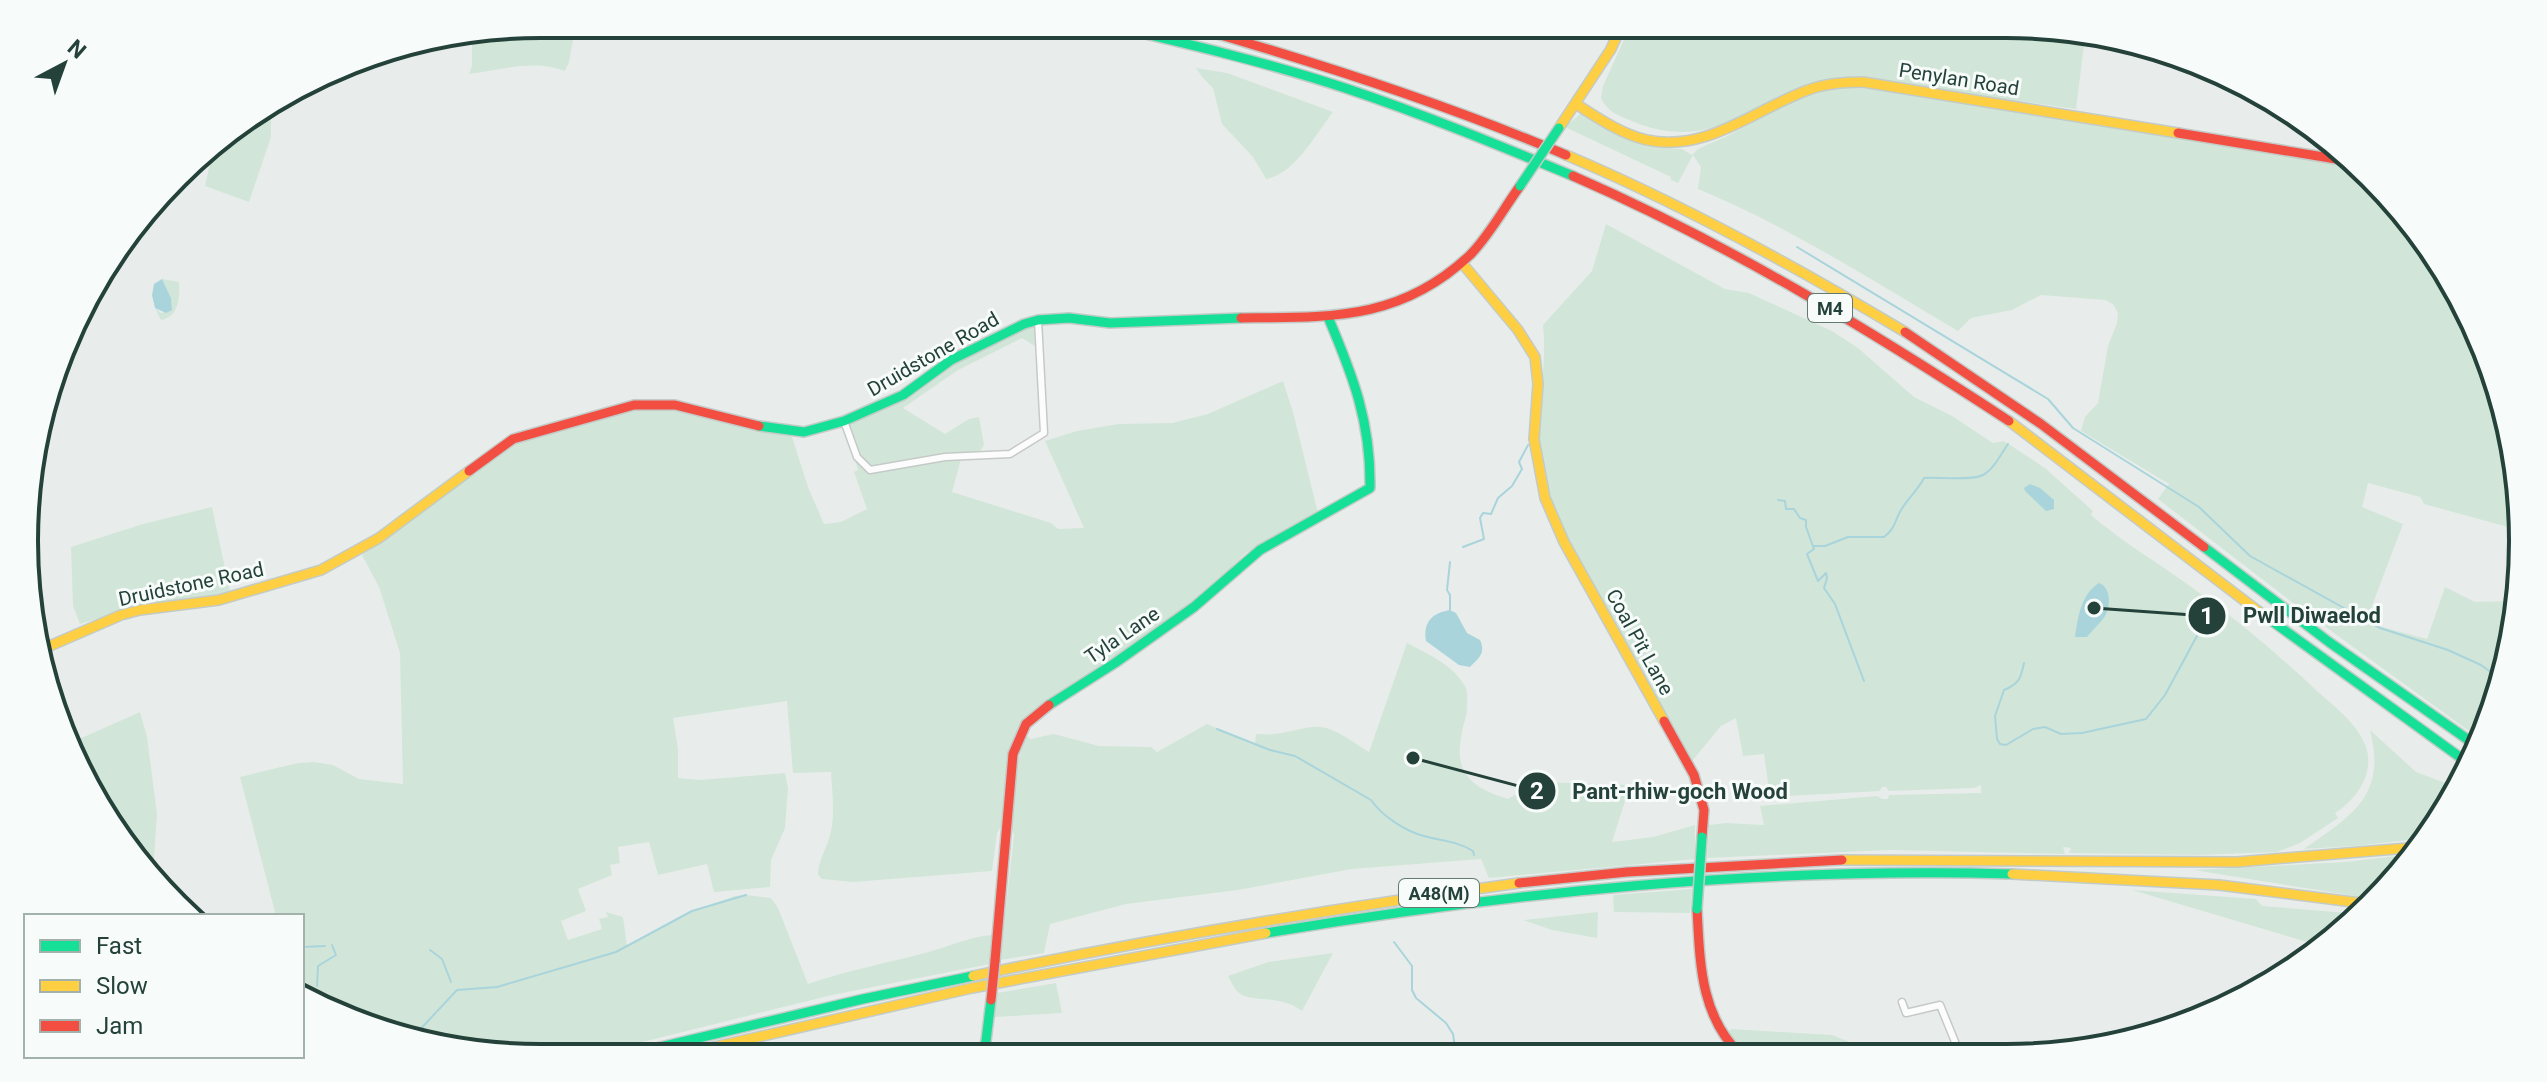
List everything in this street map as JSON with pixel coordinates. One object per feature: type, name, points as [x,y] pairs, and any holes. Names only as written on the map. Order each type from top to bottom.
[{"type":"main road","name":"M4","points":[[1161,38],[1272,65],[1427,116],[1571,174],[1661,216],[1755,266],[1886,340],[2015,425],[2291,636],[2460,757]]},
{"type":"main road","name":"M4","points":[[1235,38],[1365,76],[1452,107],[1581,160],[1759,249],[1894,326],[1996,392],[2095,463],[2331,643],[2468,740]]},
{"type":"main road","name":"Druidstone Road","points":[[50,646],[121,615],[219,600],[321,570],[379,538],[513,439],[634,405],[657,403],[790,432],[804,432],[844,421],[903,395],[951,360],[1038,320],[1069,318],[1110,323],[1328,317],[1388,306],[1413,296],[1462,263],[1520,186],[1576,104],[1616,38]]},
{"type":"main road","name":"Penylan Road","points":[[1576,104],[1604,124],[1644,139],[1681,144],[1724,131],[1795,93],[1830,82],[1863,82],[2332,158]]},
{"type":"main road","name":"Coal Pit Lane","points":[[1462,263],[1518,330],[1535,357],[1538,384],[1534,439],[1545,498],[1564,542],[1694,775],[1704,810],[1697,909],[1700,967],[1722,1035],[1731,1044]]},
{"type":"main road","name":"Tyla Lane","points":[[985,1044],[1013,754],[1026,724],[1065,693],[1115,663],[1194,607],[1253,555],[1370,488],[1371,465],[1364,404],[1328,317]]},
{"type":"main road","name":"A48(M)","points":[[673,1044],[887,993],[1089,952],[1332,909],[1534,881],[1766,863],[1884,859],[2237,862],[2404,848]]},
{"type":"main road","name":"A48(M)","points":[[725,1044],[859,1012],[1166,950],[1415,909],[1610,886],[1774,875],[2003,873],[2192,882],[2356,902]]},
{"type":"street","points":[[844,421],[857,457],[870,470],[945,457],[1010,454],[1044,433],[1038,320]]},
{"type":"street","points":[[1902,1002],[1906,1013],[1940,1005],[1956,1044]]},
{"type":"green space","points":[[573,38],[565,71],[529,66],[469,74],[472,43]]},
{"type":"green space","points":[[1625,38],[2006,38],[2084,44],[2076,109],[1848,77],[1792,92],[1719,126],[1693,131],[1665,131],[1611,111],[1601,98],[1603,86]]},
{"type":"green space","points":[[1196,68],[1227,73],[1333,112],[1312,142],[1286,170],[1266,179],[1253,157],[1222,124],[1213,88]]},
{"type":"green space","points":[[1825,86],[1885,90],[2048,112],[2338,163],[2362,185],[2405,235],[2442,290],[2471,349],[2492,411],[2499,443],[2509,527],[2424,504],[2420,497],[2368,483],[2362,507],[2403,524],[2367,619],[2382,627],[2427,639],[2445,587],[2475,602],[2506,601],[2492,671],[2471,733],[2305,612],[2158,499],[2169,484],[2081,431],[2085,417],[2098,403],[2108,346],[2117,323],[2118,313],[2113,304],[2105,300],[2041,295],[2012,310],[1971,318],[1958,331],[1798,237],[1698,189],[1701,167],[1693,155],[1678,183],[1565,127],[1581,113],[1628,138],[1664,148],[1682,149],[1692,155],[1703,146]]},
{"type":"green space","points":[[271,117],[271,137],[249,202],[205,186],[210,163]]},
{"type":"green space","points":[[1606,224],[1725,289],[1749,293],[1832,331],[1858,348],[1914,397],[1952,416],[1993,443],[2004,441],[2045,468],[2093,511],[2091,515],[2103,525],[2240,624],[2339,710],[2362,739],[2368,757],[2366,776],[2356,794],[2335,813],[2338,818],[2300,843],[2277,852],[2197,855],[2069,853],[2071,848],[2063,847],[2065,854],[1889,850],[1707,858],[1709,825],[1764,825],[1760,806],[1877,796],[1888,799],[1889,795],[1981,793],[1981,785],[1974,788],[1889,791],[1882,787],[1880,791],[1787,796],[1781,793],[1779,797],[1770,797],[1764,754],[1743,756],[1736,718],[1721,726],[1692,761],[1579,566],[1554,509],[1540,452],[1543,325],[1592,271]]},
{"type":"green space","points":[[162,279],[179,282],[179,294],[175,311],[161,320],[155,308],[161,313],[172,310],[171,298]]},
{"type":"green space","points":[[1034,324],[1035,346],[1022,338],[958,370],[903,408],[945,434],[969,419],[979,417],[984,445],[979,453],[963,452],[952,492],[1051,523],[1058,529],[1084,528],[1045,441],[1077,431],[1118,424],[1172,423],[1208,414],[1283,381],[1318,513],[1246,553],[1198,600],[1028,715],[1010,753],[1002,825],[997,833],[992,871],[853,882],[822,879],[818,869],[830,837],[833,816],[831,772],[793,773],[787,701],[673,718],[678,749],[678,778],[700,780],[785,773],[788,788],[785,828],[771,860],[770,887],[714,892],[707,864],[658,875],[649,842],[618,847],[620,863],[610,865],[612,875],[578,889],[586,911],[561,921],[568,940],[602,929],[599,919],[608,917],[606,912],[623,917],[627,946],[692,911],[746,895],[771,898],[778,908],[808,984],[992,935],[990,964],[832,995],[634,1044],[475,1040],[379,1017],[304,984],[304,914],[275,914],[240,777],[314,762],[333,765],[359,779],[403,784],[400,653],[379,587],[362,555],[515,443],[628,411],[665,408],[686,410],[792,437],[824,524],[841,522],[867,509],[854,472],[858,470],[856,463],[860,455],[849,424],[904,400],[953,363],[989,343]]},
{"type":"green space","points":[[212,507],[230,592],[220,597],[116,613],[80,624],[73,606],[71,547],[143,524]]},
{"type":"green space","points":[[1407,643],[1448,667],[1466,688],[1467,711],[1461,738],[1461,762],[1464,771],[1477,785],[1508,799],[1537,782],[1630,785],[1612,842],[1653,837],[1695,825],[1695,859],[1489,878],[1481,859],[1352,869],[1238,890],[1126,904],[1050,924],[1044,953],[1000,960],[1014,835],[1011,828],[1015,773],[1025,735],[1031,739],[1054,734],[1099,746],[1151,747],[1157,752],[1207,724],[1255,744],[1256,734],[1319,727],[1342,735],[1369,752]]},
{"type":"green space","points":[[140,712],[147,737],[157,814],[154,862],[105,792],[79,739]]},
{"type":"green space","points":[[2370,730],[2416,772],[2446,783],[2410,840],[2304,849],[2337,825],[2361,802],[2374,772]]},
{"type":"green space","points":[[2398,856],[2362,897],[2194,870],[2345,862]]},
{"type":"green space","points":[[1692,889],[1690,913],[1614,912],[1613,895]]},
{"type":"green space","points":[[2132,890],[2256,899],[2262,906],[2345,913],[2309,942]]},
{"type":"green space","points":[[1598,912],[1597,938],[1552,930],[1523,920]]},
{"type":"green space","points":[[1333,953],[1302,1011],[1285,1002],[1244,996],[1228,976],[1268,962]]},
{"type":"green space","points":[[1056,983],[1062,1013],[995,1017],[997,993]]},
{"type":"green space","points":[[1732,1029],[1832,1035],[1855,1044],[1737,1044],[1727,1032]]},
{"type":"water","points":[[162,279],[171,298],[172,310],[166,313],[155,308],[152,295],[154,284]]},
{"type":"water","points":[[2030,484],[2054,500],[2054,509],[2046,511],[2025,491],[2024,488]]},
{"type":"water","points":[[2099,583],[2108,593],[2107,612],[2087,637],[2075,637],[2084,600]]},
{"type":"water","points":[[1450,610],[1456,613],[1467,633],[1480,640],[1482,645],[1481,655],[1470,667],[1459,665],[1426,641],[1430,620],[1438,613]]},
{"type":"waterway","points":[[1797,247],[2048,399],[2073,428],[2199,507],[2250,556],[2380,628],[2448,650],[2492,673]]},
{"type":"waterway","points":[[1813,546],[1825,546],[1848,537],[1884,537],[1924,478],[1983,475],[2008,444]]},
{"type":"waterway","points":[[1463,547],[1484,539],[1480,518],[1483,513],[1491,514],[1498,498],[1512,486],[1522,469],[1519,462],[1528,445]]},
{"type":"waterway","points":[[1778,500],[1785,501],[1786,509],[1794,509],[1800,518],[1806,520],[1814,549],[1807,554],[1818,581],[1826,573],[1824,588],[1835,604],[1864,681]]},
{"type":"waterway","points":[[1450,562],[1447,590],[1450,610]]},
{"type":"waterway","points":[[2024,663],[2018,680],[2004,690],[1995,716],[2000,744],[2006,745],[2033,729],[2045,727],[2061,734],[2082,733],[2146,719],[2165,695],[2217,599]]},
{"type":"waterway","points":[[1217,729],[1270,750],[1295,756],[1371,800],[1381,812],[1402,827],[1461,845],[1473,851],[1474,855]]},
{"type":"waterway","points":[[420,1029],[457,990],[497,987],[616,952],[692,911],[746,895]]},
{"type":"waterway","points":[[1394,942],[1412,966],[1412,990],[1416,998],[1446,1023],[1454,1044]]},
{"type":"waterway","points":[[317,986],[318,966],[336,955],[332,945]]},
{"type":"waterway","points":[[304,947],[325,946]]},
{"type":"waterway","points":[[430,950],[442,959],[451,982]]},
{"type":"traffic: fast","points":[[1161,38],[1255,61],[1345,88],[1432,119],[1573,176]]},
{"type":"traffic: fast","points":[[1520,186],[1559,128]]},
{"type":"traffic: fast","points":[[1049,705],[1194,607],[1260,550],[1370,488],[1364,420],[1328,317]]},
{"type":"traffic: fast","points":[[759,426],[804,432],[844,421],[903,395],[951,360],[1038,320],[1069,318],[1110,323],[1241,318]]},
{"type":"traffic: fast","points":[[2204,547],[2329,642],[2468,740]]},
{"type":"traffic: fast","points":[[2258,611],[2460,757]]},
{"type":"traffic: fast","points":[[1697,909],[1702,837]]},
{"type":"traffic: fast","points":[[1266,933],[1545,894],[1638,886],[1825,874],[2012,874]]},
{"type":"traffic: fast","points":[[673,1044],[973,976]]},
{"type":"traffic: fast","points":[[985,1044],[991,1000]]},
{"type":"traffic: slow","points":[[1559,128],[1616,38]]},
{"type":"traffic: slow","points":[[1576,104],[1628,134],[1669,142],[1710,135],[1815,88],[1835,83],[1863,82],[2178,133]]},
{"type":"traffic: slow","points":[[1566,155],[1653,194],[1738,238],[1905,332]]},
{"type":"traffic: slow","points":[[1462,263],[1518,330],[1535,357],[1538,384],[1534,439],[1545,498],[1564,542],[1664,721]]},
{"type":"traffic: slow","points":[[2009,421],[2258,611]]},
{"type":"traffic: slow","points":[[50,646],[121,615],[219,600],[321,570],[379,538],[469,471]]},
{"type":"traffic: slow","points":[[1842,860],[2237,862],[2404,848]]},
{"type":"traffic: slow","points":[[2012,874],[2219,885],[2356,902]]},
{"type":"traffic: slow","points":[[973,976],[1245,925],[1519,883]]},
{"type":"traffic: slow","points":[[727,1044],[972,988],[1266,933]]},
{"type":"traffic: jam","points":[[1229,38],[1472,117],[1566,155]]},
{"type":"traffic: jam","points":[[2178,133],[2332,158]]},
{"type":"traffic: jam","points":[[1573,176],[1742,259],[1904,354],[2009,421]]},
{"type":"traffic: jam","points":[[1241,318],[1304,317],[1363,311],[1417,293],[1444,277],[1470,255],[1520,186]]},
{"type":"traffic: jam","points":[[1905,332],[2041,424],[2204,547]]},
{"type":"traffic: jam","points":[[469,471],[513,439],[634,405],[675,405],[759,426]]},
{"type":"traffic: jam","points":[[995,961],[1013,754],[1026,724],[1049,705]]},
{"type":"traffic: jam","points":[[1664,721],[1694,775],[1704,810],[1702,837]]},
{"type":"traffic: jam","points":[[1519,883],[1627,872],[1842,860]]},
{"type":"traffic: jam","points":[[1697,909],[1705,987],[1717,1022],[1731,1044]]},
{"type":"traffic: jam","points":[[991,1000],[995,961]]},
{"type":"place","name":"Pwll Diwaelod","points":[[2094,608]]},
{"type":"place","name":"Pant-rhiw-goch Wood","points":[[1413,758]]}]
